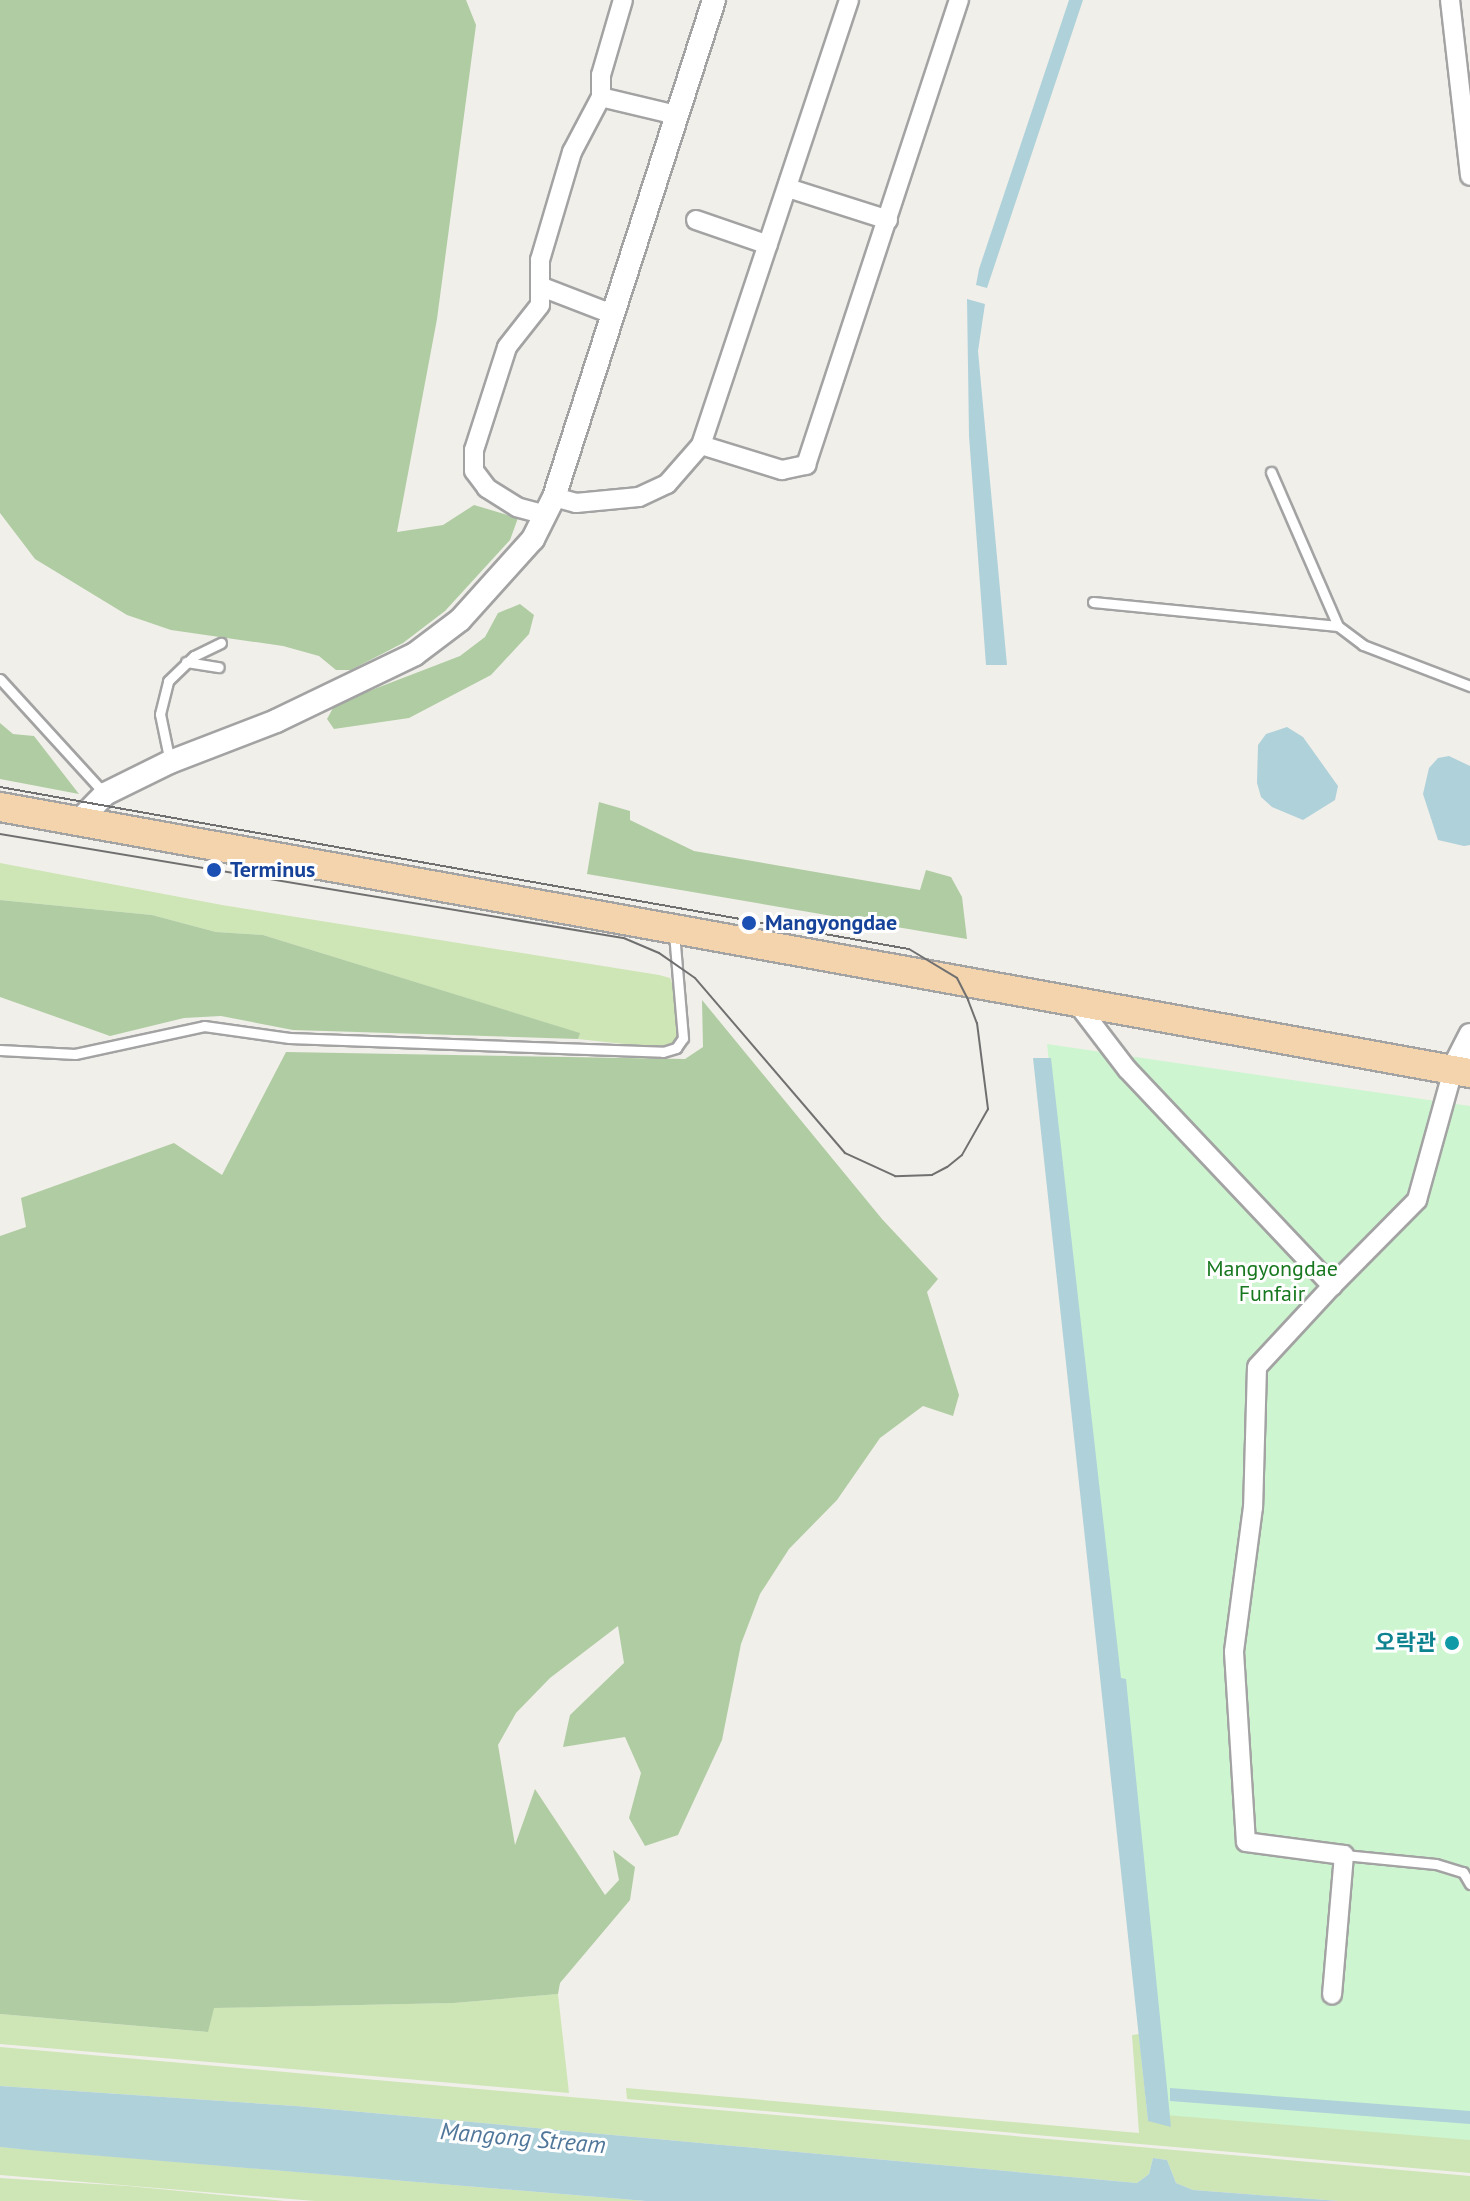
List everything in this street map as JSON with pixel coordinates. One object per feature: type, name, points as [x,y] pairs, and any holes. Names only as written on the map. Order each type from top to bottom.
[{"type":"main road","points":[[0,807],[1462,1070]]},
{"type":"street","points":[[623,0],[601,75],[601,97],[572,152],[540,260],[542,287],[530,324],[507,347],[474,450],[474,471],[487,488],[517,507],[639,497],[667,484],[701,445],[849,0]]},
{"type":"street","points":[[80,820],[105,794],[170,762],[276,721],[415,654],[503,577],[550,506],[714,0]]},
{"type":"street","points":[[701,445],[782,470],[806,465],[959,0]]},
{"type":"street","points":[[1450,0],[1470,176]]},
{"type":"street","points":[[601,97],[676,115]]},
{"type":"street","points":[[788,188],[888,220]]},
{"type":"street","points":[[696,220],[768,245]]},
{"type":"street","points":[[542,287],[612,314]]},
{"type":"street","points":[[1073,999],[1127,1069],[1332,1286]]},
{"type":"street","points":[[1332,1994],[1344,1855],[1246,1842],[1234,1652],[1253,1507],[1257,1367],[1417,1200],[1462,1070],[1470,1035]]},
{"type":"lane","points":[[1271,472],[1338,626],[1363,645],[1470,686]]},
{"type":"lane","points":[[1093,602],[1338,626]]},
{"type":"lane","points":[[170,762],[161,698],[186,662],[221,643]]},
{"type":"lane","points":[[186,662],[219,667]]},
{"type":"lane","points":[[0,679],[105,794]]},
{"type":"lane","points":[[0,1050],[75,1054],[204,1026],[317,1040],[663,1052],[676,1048],[683,1038],[673,927]]},
{"type":"lane","points":[[1344,1855],[1436,1864],[1463,1872],[1470,1884]]},
{"type":"green space","points":[[0,0],[466,0],[476,25],[437,319],[397,532],[443,525],[474,505],[518,518],[510,540],[445,611],[403,643],[351,670],[336,670],[319,656],[283,646],[171,630],[127,615],[35,559],[0,513]]},
{"type":"green space","points":[[520,604],[534,615],[529,634],[491,675],[409,718],[334,729],[327,719],[333,708],[356,696],[460,656],[485,637],[498,613]]},
{"type":"green space","points":[[0,723],[13,734],[34,736],[79,794],[0,779]]},
{"type":"green space","points":[[599,802],[630,811],[630,820],[694,851],[920,890],[926,870],[951,877],[962,897],[967,939],[587,874]]},
{"type":"green space","points":[[0,863],[222,905],[659,975],[670,978],[676,992],[679,1037],[672,1047],[661,1048],[578,1039],[579,1033],[263,935],[216,932],[152,915],[0,900]]},
{"type":"green space","points":[[0,900],[152,915],[216,932],[263,935],[580,1033],[578,1039],[293,1030],[221,1016],[184,1018],[110,1036],[0,997]]},
{"type":"green space","points":[[702,1000],[882,1219],[938,1279],[927,1292],[959,1395],[953,1416],[923,1406],[880,1438],[837,1500],[789,1549],[760,1594],[741,1644],[722,1740],[678,1835],[645,1846],[629,1818],[641,1773],[625,1737],[563,1747],[570,1715],[624,1663],[618,1626],[550,1678],[516,1713],[498,1745],[515,1845],[535,1789],[605,1895],[619,1880],[613,1850],[635,1867],[630,1900],[560,1983],[558,1994],[454,2003],[214,2008],[208,2032],[0,2014],[0,1236],[26,1227],[21,1198],[174,1143],[222,1175],[286,1052],[685,1059],[703,1047]]},
{"type":"green space","name":"Mangyongdae Funfair","points":[[1047,1044],[1470,1106],[1470,2140],[1165,2115]]},
{"type":"green space","points":[[558,1994],[569,2093],[0,2044],[0,2014],[207,2032],[213,2008],[454,2003]]},
{"type":"green space","points":[[1139,2034],[1148,2121],[1167,2118],[1166,2101],[1470,2124],[1470,2173],[627,2099],[626,2088],[1139,2133],[1132,2035]]},
{"type":"green space","points":[[0,2047],[1470,2176],[1470,2201],[1339,2201],[1193,2190],[1176,2183],[1167,2160],[1153,2158],[1149,2174],[1137,2183],[296,2106],[0,2086]]},
{"type":"green space","points":[[0,2147],[646,2201],[315,2201],[0,2175]]},
{"type":"green space","points":[[0,2178],[128,2186],[285,2201],[0,2201]]},
{"type":"water","points":[[1069,0],[1083,0],[987,288],[976,285],[979,269]]},
{"type":"water","points":[[967,299],[985,304],[978,351],[1007,665],[986,665],[969,436]]},
{"type":"water","points":[[1287,727],[1303,737],[1338,786],[1335,800],[1303,820],[1272,807],[1261,797],[1257,783],[1258,745],[1266,734]]},
{"type":"water","points":[[1449,756],[1470,766],[1470,845],[1438,840],[1423,794],[1429,768],[1438,758]]},
{"type":"water","points":[[1033,1058],[1051,1058],[1121,1678],[1126,1679],[1171,2127],[1148,2121]]},
{"type":"water","name":"Mangong Stream","points":[[0,2086],[296,2106],[1137,2183],[1149,2174],[1153,2158],[1167,2160],[1176,2183],[1193,2190],[1339,2201],[646,2201],[29,2150],[0,2147]]},
{"type":"water","points":[[1170,2088],[1470,2111],[1470,2124],[1170,2101]]},
{"type":"tram line","points":[[0,787],[909,949],[957,978],[968,1000],[977,1023],[988,1109],[962,1155],[947,1167],[932,1175],[895,1176],[845,1153],[695,978],[659,953],[623,938],[0,834]]},
{"type":"place","name":"Terminus","points":[[214,870]]},
{"type":"place","name":"Mangyongdae","points":[[749,923]]},
{"type":"place","name":"오락관","points":[[1452,1643]]}]
